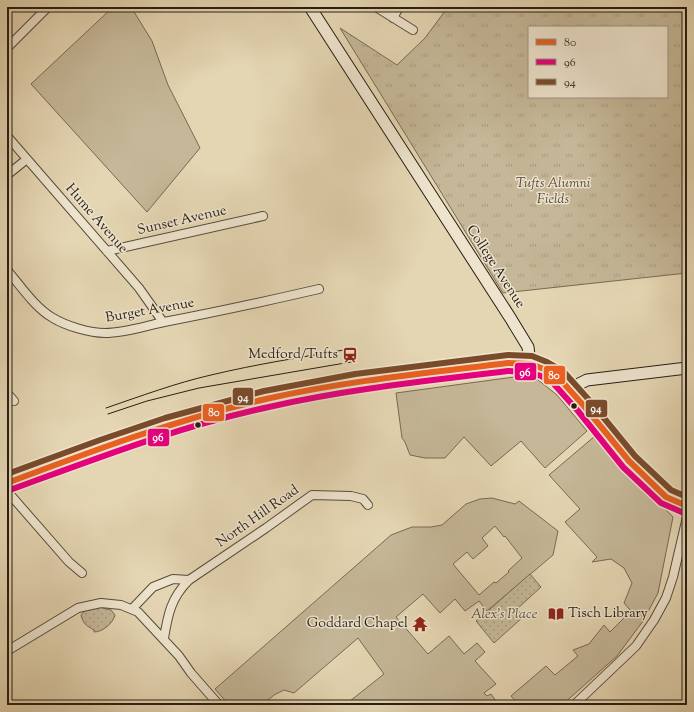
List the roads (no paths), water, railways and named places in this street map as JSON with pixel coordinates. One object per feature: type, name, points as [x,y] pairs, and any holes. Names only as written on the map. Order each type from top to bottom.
[{"type":"main road","name":"College Avenue","points":[[311,8],[528,347],[530,364]]},
{"type":"main road","points":[[7,483],[110,444],[159,428],[266,399],[317,388],[508,363],[521,363],[530,364],[551,372],[561,380],[629,461],[666,497],[687,506]]},
{"type":"main road","points":[[569,389],[587,380],[687,368]]},
{"type":"street","points":[[7,48],[48,7]]},
{"type":"street","points":[[376,7],[413,30]]},
{"type":"street","points":[[393,18],[399,7]]},
{"type":"street","name":"Hume Avenue","points":[[7,136],[139,288],[163,322]]},
{"type":"street","points":[[7,175],[27,159]]},
{"type":"street","name":"Sunset Avenue","points":[[107,251],[264,216]]},
{"type":"street","name":"Burget Avenue","points":[[7,270],[42,311],[62,323],[80,329],[104,333],[128,331],[163,322],[227,310],[319,289]]},
{"type":"street","points":[[7,393],[14,401]]},
{"type":"street","points":[[7,491],[69,562],[82,573]]},
{"type":"street","name":"North Hill Road","points":[[164,638],[169,610],[174,598],[189,580],[312,495],[351,496],[363,499],[368,505]]},
{"type":"street","points":[[574,705],[636,646],[654,620],[666,598],[673,578],[687,517]]},
{"type":"street","points":[[132,609],[153,587],[173,579],[189,580]]},
{"type":"street","points":[[7,651],[78,608],[101,603],[121,605],[138,612],[164,638],[219,705]]},
{"type":"tram line","points":[[106,408],[198,378],[263,364],[350,349]]},
{"type":"tram line","points":[[108,414],[147,401],[199,388],[351,362]]},
{"type":"place","name":"Medford/Tufts","points":[[350,355]]},
{"type":"place","name":"Tisch Library","points":[[556,614]]},
{"type":"place","name":"Goddard Chapel","points":[[420,624]]},
{"type":"park label","name":"Tufts Alumni Fields","points":[[553,192]]},
{"type":"park label","name":"Alex's Place","points":[[504,615]]}]
